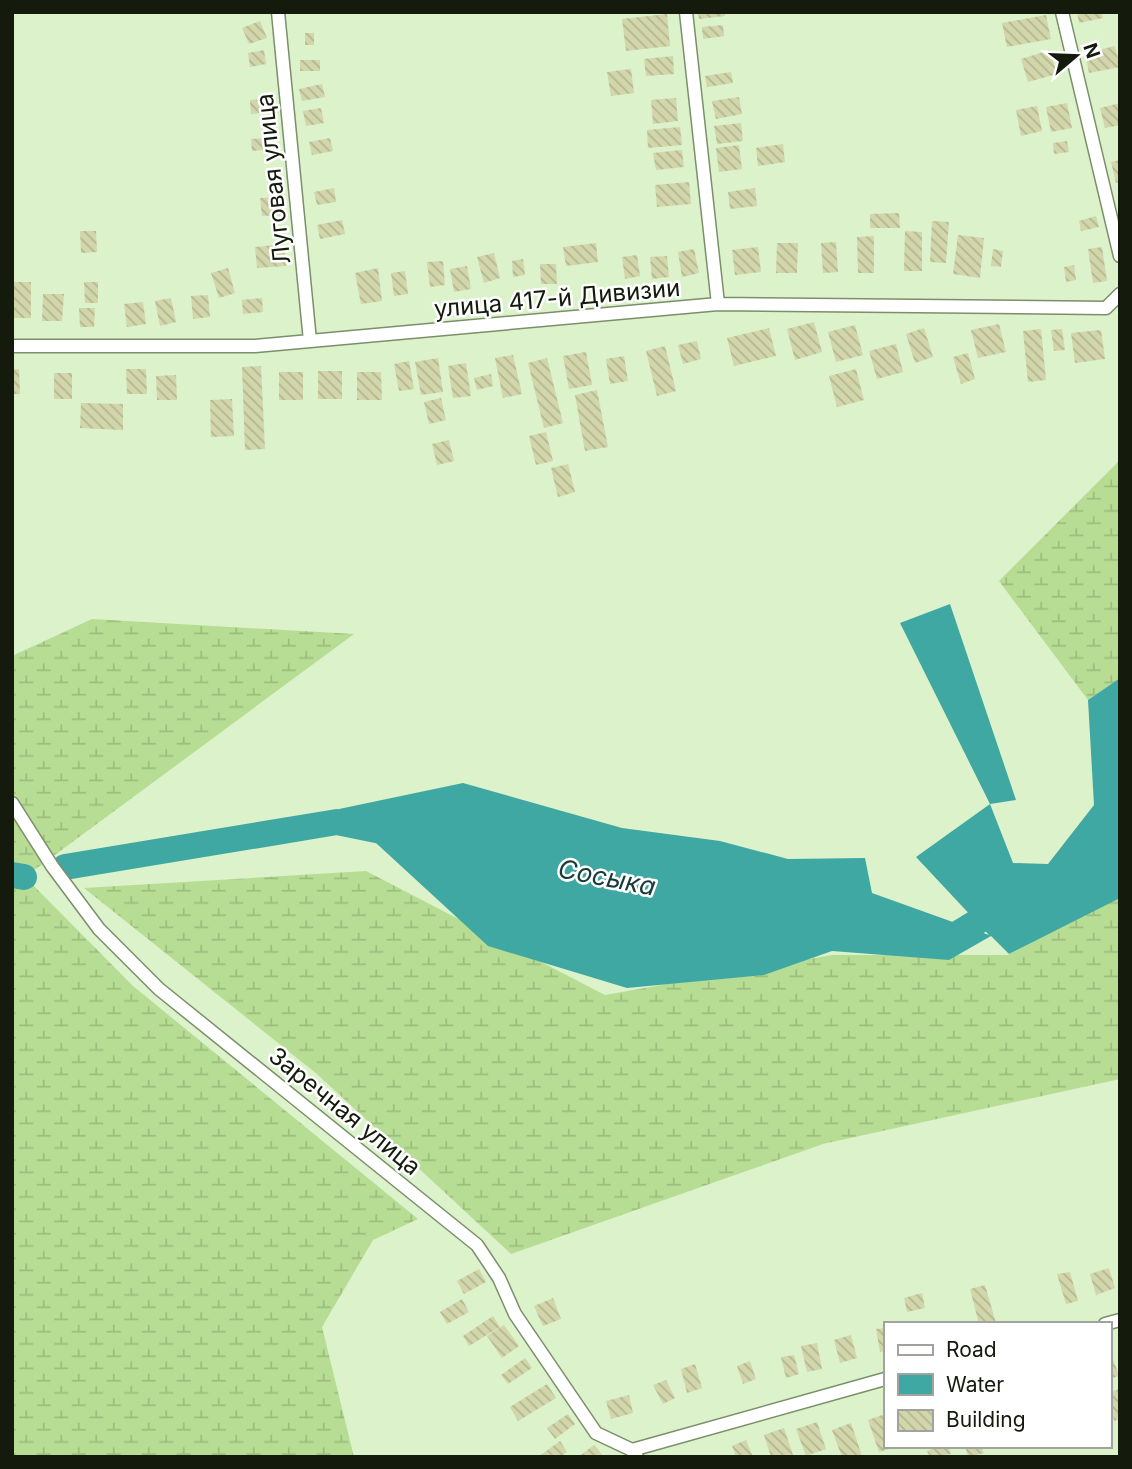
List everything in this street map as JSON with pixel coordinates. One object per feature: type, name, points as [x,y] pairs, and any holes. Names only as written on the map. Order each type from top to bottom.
[{"type":"street","name":"Луговая улица","points":[[278,12],[310,341]]},
{"type":"street","points":[[686,12],[718,304]]},
{"type":"street","points":[[1062,12],[1120,256]]},
{"type":"street","name":"улица 417-й Дивизии","points":[[12,345],[244,346],[718,304],[1106,308],[1120,294]]},
{"type":"street","name":"Заречная улица","points":[[12,803],[52,866],[99,929],[159,989],[477,1245],[499,1278],[515,1314],[596,1433],[635,1453]]},
{"type":"street","points":[[635,1453],[884,1379]]},
{"type":"green space","points":[[1120,460],[1120,678],[1088,700],[999,581]]},
{"type":"green space","points":[[92,619],[354,634],[25,877],[133,986],[418,1219],[373,1240],[322,1327],[354,1457],[12,1457],[12,656]]},
{"type":"green space","points":[[366,871],[605,995],[832,955],[1008,955],[1120,895],[1120,1079],[823,1144],[511,1254],[317,1074],[84,888]]},
{"type":"water","points":[[950,604],[1016,800],[990,804],[900,623]]},
{"type":"water","points":[[1120,678],[1120,898],[1009,954],[991,936],[949,960],[832,951],[764,975],[627,988],[488,946],[339,809],[463,783],[622,828],[720,841],[788,859],[865,858],[872,893],[989,935],[916,857],[990,804],[1013,863],[1048,864],[1094,805],[1088,700]]},
{"type":"building","points":[[698,12],[725,12],[725,16],[699,19]]},
{"type":"building","points":[[1077,12],[1101,12],[1103,18],[1079,23]]},
{"type":"building","points":[[667,14],[670,46],[626,51],[622,19]]},
{"type":"building","points":[[1046,15],[1051,39],[1007,47],[1002,23]]},
{"type":"building","points":[[260,21],[267,38],[249,44],[242,28]]},
{"type":"building","points":[[723,25],[724,36],[703,39],[702,27]]},
{"type":"building","points":[[305,33],[314,33],[314,45],[305,45]]},
{"type":"building","points":[[1115,46],[1120,67],[1089,73],[1085,53]]},
{"type":"building","points":[[264,50],[266,64],[250,67],[248,53]]},
{"type":"building","points":[[1050,50],[1057,74],[1028,82],[1021,59]]},
{"type":"building","points":[[673,56],[674,74],[646,76],[644,59]]},
{"type":"building","points":[[300,60],[320,60],[320,71],[300,71]]},
{"type":"building","points":[[631,69],[634,93],[611,96],[607,72]]},
{"type":"building","points":[[731,72],[733,83],[707,87],[705,76]]},
{"type":"building","points":[[322,84],[325,97],[302,101],[299,89]]},
{"type":"building","points":[[739,97],[742,114],[716,119],[712,101]]},
{"type":"building","points":[[676,98],[678,121],[653,124],[651,100]]},
{"type":"building","points":[[268,99],[270,112],[251,114],[250,100]]},
{"type":"building","points":[[1067,103],[1072,128],[1051,132],[1046,107]]},
{"type":"building","points":[[1120,103],[1120,125],[1105,128],[1100,108]]},
{"type":"building","points":[[1037,106],[1042,131],[1021,136],[1016,110]]},
{"type":"building","points":[[321,108],[324,123],[306,126],[303,111]]},
{"type":"building","points":[[741,123],[743,141],[717,144],[714,126]]},
{"type":"building","points":[[680,127],[682,145],[648,148],[647,130]]},
{"type":"building","points":[[272,138],[273,149],[252,151],[251,139]]},
{"type":"building","points":[[330,138],[333,151],[312,155],[309,142]]},
{"type":"building","points":[[1067,141],[1069,152],[1054,154],[1053,143]]},
{"type":"building","points":[[783,144],[785,162],[758,166],[756,148]]},
{"type":"building","points":[[739,145],[742,169],[719,172],[716,148]]},
{"type":"building","points":[[682,150],[684,167],[656,170],[653,153]]},
{"type":"building","points":[[1120,160],[1120,182],[1116,183],[1111,162]]},
{"type":"building","points":[[689,182],[691,204],[657,207],[655,185]]},
{"type":"building","points":[[334,188],[336,202],[317,205],[314,192]]},
{"type":"building","points":[[755,188],[757,206],[730,209],[728,192]]},
{"type":"building","points":[[280,197],[281,215],[262,216],[260,198]]},
{"type":"building","points":[[899,213],[900,228],[870,228],[870,214]]},
{"type":"building","points":[[1096,216],[1099,227],[1081,231],[1079,221]]},
{"type":"building","points":[[342,220],[345,234],[320,239],[317,225]]},
{"type":"building","points":[[932,221],[949,222],[946,263],[930,262]]},
{"type":"building","points":[[80,231],[96,231],[97,252],[81,253]]},
{"type":"building","points":[[905,231],[922,232],[922,271],[904,271]]},
{"type":"building","points":[[958,235],[984,238],[980,278],[953,274]]},
{"type":"building","points":[[874,236],[874,273],[858,273],[857,237]]},
{"type":"building","points":[[836,242],[838,272],[823,273],[821,243]]},
{"type":"building","points":[[596,243],[598,262],[566,266],[563,247]]},
{"type":"building","points":[[777,243],[798,243],[797,273],[776,273]]},
{"type":"building","points":[[284,244],[286,266],[257,268],[255,247]]},
{"type":"building","points":[[758,247],[761,272],[735,275],[732,250]]},
{"type":"building","points":[[1102,247],[1107,281],[1093,283],[1088,249]]},
{"type":"building","points":[[694,249],[699,273],[682,277],[678,252]]},
{"type":"building","points":[[993,249],[1003,251],[1001,267],[991,266]]},
{"type":"building","points":[[494,253],[500,278],[484,283],[477,257]]},
{"type":"building","points":[[637,255],[640,276],[625,279],[622,257]]},
{"type":"building","points":[[667,256],[669,277],[652,279],[650,257]]},
{"type":"building","points":[[523,259],[525,275],[513,277],[512,261]]},
{"type":"building","points":[[443,261],[445,285],[430,287],[427,262]]},
{"type":"building","points":[[540,264],[556,264],[557,284],[541,284]]},
{"type":"building","points":[[1074,265],[1076,280],[1066,282],[1064,267]]},
{"type":"building","points":[[467,266],[471,289],[454,292],[450,269]]},
{"type":"building","points":[[228,268],[235,293],[219,298],[211,273]]},
{"type":"building","points":[[378,268],[382,301],[361,304],[355,273]]},
{"type":"building","points":[[405,271],[408,294],[394,296],[391,273]]},
{"type":"building","points":[[13,282],[31,282],[31,318],[13,318]]},
{"type":"building","points":[[84,282],[98,282],[98,303],[85,303]]},
{"type":"building","points":[[43,294],[64,294],[62,321],[42,321]]},
{"type":"building","points":[[208,295],[210,317],[193,319],[191,296]]},
{"type":"building","points":[[171,298],[176,322],[160,326],[155,301]]},
{"type":"building","points":[[262,298],[263,312],[243,314],[242,300]]},
{"type":"building","points":[[143,302],[146,324],[127,327],[124,304]]},
{"type":"building","points":[[79,308],[95,308],[94,327],[80,327]]},
{"type":"building","points":[[814,322],[822,352],[795,360],[787,329]]},
{"type":"building","points":[[999,324],[1006,352],[978,358],[971,330]]},
{"type":"building","points":[[855,325],[863,355],[836,362],[828,332]]},
{"type":"building","points":[[769,328],[776,356],[734,366],[727,338]]},
{"type":"building","points":[[924,328],[933,357],[915,363],[906,334]]},
{"type":"building","points":[[1041,329],[1046,380],[1028,382],[1023,331]]},
{"type":"building","points":[[1062,329],[1065,350],[1054,351],[1051,330]]},
{"type":"building","points":[[1101,330],[1105,359],[1075,363],[1071,333]]},
{"type":"building","points":[[697,341],[701,359],[683,364],[678,345]]},
{"type":"building","points":[[896,344],[903,372],[877,379],[869,351]]},
{"type":"building","points":[[665,346],[676,391],[657,396],[646,351]]},
{"type":"building","points":[[586,352],[592,385],[569,389],[563,356]]},
{"type":"building","points":[[968,353],[975,379],[961,384],[953,357]]},
{"type":"building","points":[[513,355],[522,394],[503,398],[495,358]]},
{"type":"building","points":[[624,356],[628,381],[610,384],[606,359]]},
{"type":"building","points":[[438,358],[443,392],[421,395],[415,362]]},
{"type":"building","points":[[547,358],[563,423],[544,428],[528,363]]},
{"type":"building","points":[[409,361],[414,389],[399,391],[394,364]]},
{"type":"building","points":[[466,363],[471,396],[453,398],[448,366]]},
{"type":"building","points":[[261,366],[265,449],[245,450],[242,367]]},
{"type":"building","points":[[12,369],[19,369],[20,394],[12,394]]},
{"type":"building","points":[[126,369],[146,369],[147,394],[127,394]]},
{"type":"building","points":[[856,369],[864,400],[837,407],[829,376]]},
{"type":"building","points":[[318,371],[342,371],[342,399],[318,399]]},
{"type":"building","points":[[279,372],[303,372],[303,400],[279,400]]},
{"type":"building","points":[[357,372],[381,372],[382,400],[357,400]]},
{"type":"building","points":[[54,373],[72,373],[72,399],[54,399]]},
{"type":"building","points":[[491,374],[493,386],[477,390],[474,378]]},
{"type":"building","points":[[176,375],[177,400],[157,400],[156,376]]},
{"type":"building","points":[[597,390],[608,447],[585,451],[575,395]]},
{"type":"building","points":[[441,398],[446,420],[429,424],[424,402]]},
{"type":"building","points":[[232,399],[234,436],[211,437],[210,400]]},
{"type":"building","points":[[81,403],[123,404],[123,430],[80,428]]},
{"type":"building","points":[[546,432],[553,461],[536,465],[529,436]]},
{"type":"building","points":[[449,440],[454,461],[437,465],[432,444]]},
{"type":"building","points":[[568,464],[575,492],[558,497],[551,468]]},
{"type":"building","points":[[1109,1268],[1115,1288],[1096,1295],[1090,1274]]},
{"type":"building","points":[[479,1269],[486,1282],[464,1294],[457,1281]]},
{"type":"building","points":[[1070,1272],[1078,1301],[1066,1304],[1057,1274]]},
{"type":"building","points":[[985,1285],[996,1322],[978,1322],[970,1289]]},
{"type":"building","points":[[922,1293],[925,1308],[907,1312],[904,1298]]},
{"type":"building","points":[[553,1298],[561,1319],[543,1326],[534,1306]]},
{"type":"building","points":[[462,1299],[469,1312],[447,1324],[440,1312]]},
{"type":"building","points":[[493,1316],[500,1327],[469,1346],[463,1336]]},
{"type":"building","points":[[504,1325],[519,1346],[502,1358],[487,1336]]},
{"type":"building","points":[[884,1328],[884,1351],[880,1352],[876,1329]]},
{"type":"building","points":[[851,1335],[857,1358],[840,1363],[834,1340]]},
{"type":"building","points":[[817,1343],[822,1369],[807,1372],[801,1346]]},
{"type":"building","points":[[1111,1353],[1119,1376],[1111,1378]]},
{"type":"building","points":[[794,1355],[799,1374],[786,1378],[781,1357]]},
{"type":"building","points":[[525,1358],[532,1368],[508,1384],[501,1375]]},
{"type":"building","points":[[750,1361],[756,1379],[743,1384],[737,1366]]},
{"type":"building","points":[[695,1364],[702,1388],[687,1393],[681,1369]]},
{"type":"building","points":[[666,1380],[675,1398],[663,1404],[653,1385]]},
{"type":"building","points":[[547,1384],[556,1398],[518,1421],[510,1407]]},
{"type":"building","points":[[1120,1389],[1120,1419],[1114,1421],[1111,1404],[1111,1391]]},
{"type":"building","points":[[629,1395],[633,1413],[611,1419],[606,1401]]},
{"type":"building","points":[[568,1414],[575,1424],[555,1439],[547,1428]]},
{"type":"building","points":[[884,1414],[884,1448],[893,1448],[879,1452],[868,1420]]},
{"type":"building","points":[[817,1422],[826,1449],[806,1456],[796,1429]]},
{"type":"building","points":[[851,1423],[862,1456],[842,1457],[832,1430]]},
{"type":"building","points":[[784,1428],[793,1455],[771,1457],[764,1435]]},
{"type":"building","points":[[746,1440],[753,1457],[736,1457],[732,1446]]},
{"type":"building","points":[[560,1441],[567,1452],[560,1457],[538,1457]]},
{"type":"building","points":[[594,1445],[604,1457],[578,1457]]},
{"type":"building","points":[[949,1448],[951,1454],[930,1457],[927,1451]]},
{"type":"building","points":[[966,1448],[982,1448],[984,1453],[968,1457]]},
{"type":"waterway","name":"Сосыка","points":[[65,867],[337,822],[391,833]]},
{"type":"waterway","name":"Сосыка","points":[[12,875],[24,877]]},
{"type":"waterway","name":"Сосыка","points":[[937,943],[941,944],[1006,904]]}]
